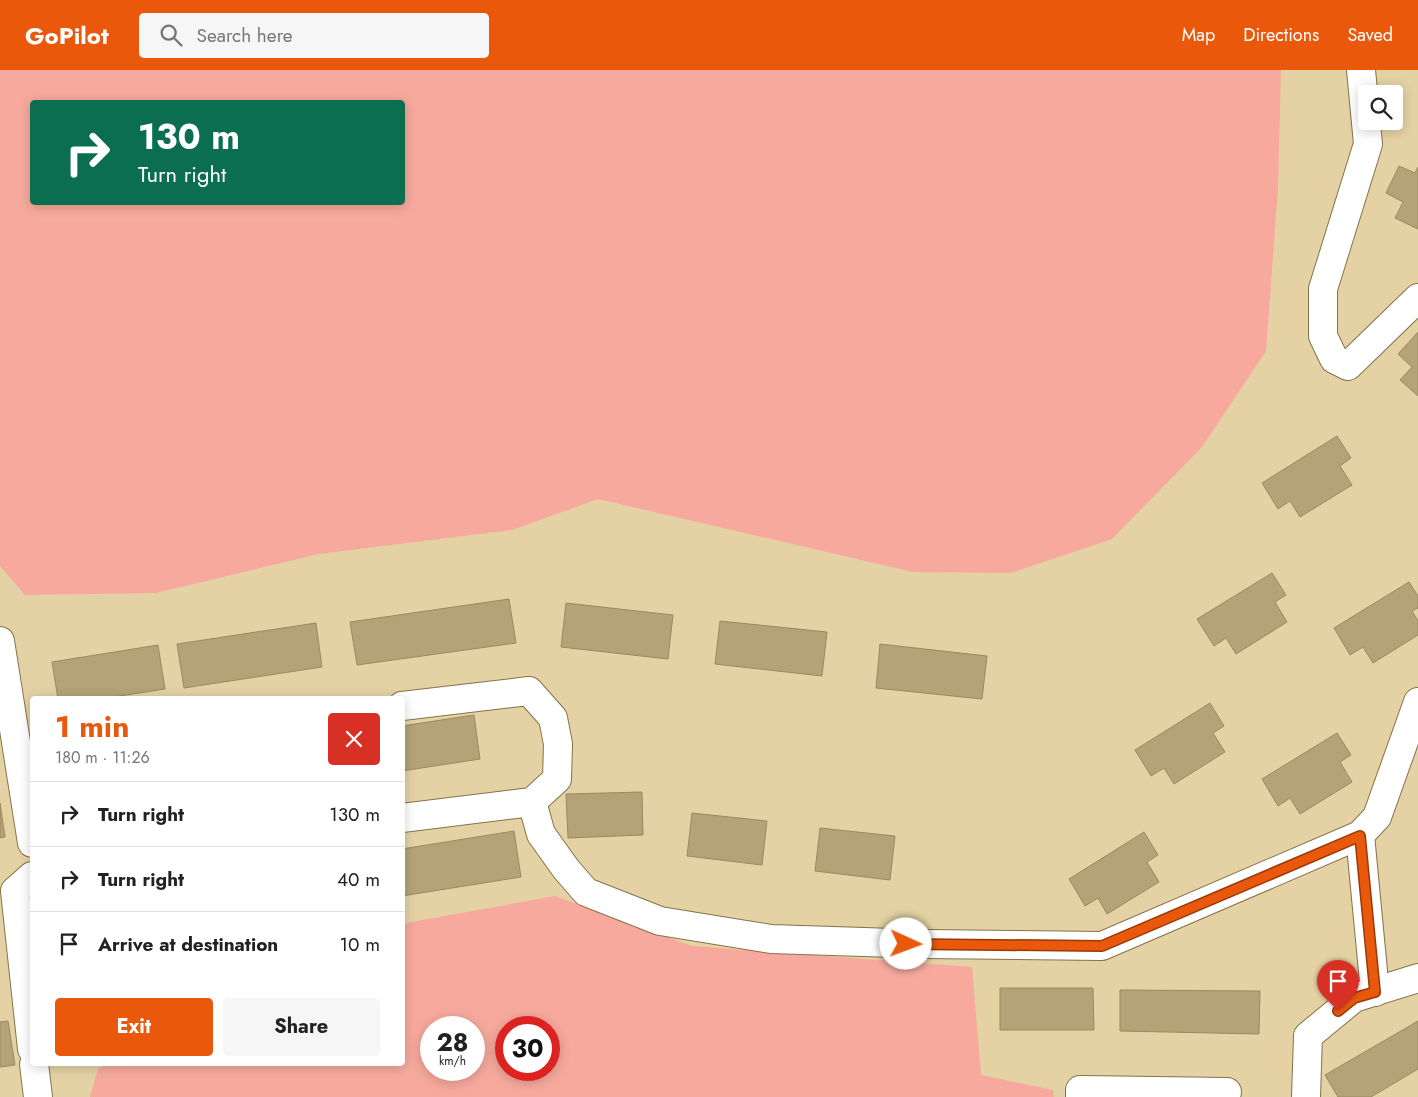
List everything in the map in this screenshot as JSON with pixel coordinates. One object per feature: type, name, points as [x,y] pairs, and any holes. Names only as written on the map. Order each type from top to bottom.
[{"type":"street","points":[[1361,70],[1368,144],[1323,289],[1323,336],[1334,359],[1348,366],[1418,298]]},
{"type":"street","points":[[0,641],[3,685],[25,750],[30,816]]},
{"type":"street","points":[[405,706],[529,691],[553,718],[558,744],[557,779],[532,802],[405,818]]},
{"type":"street","points":[[532,802],[541,834],[566,869],[586,892],[660,921],[771,939],[1102,946],[1360,836],[1377,817],[1418,702]]},
{"type":"street","points":[[1360,836],[1375,992]]},
{"type":"street","points":[[30,878],[15,890],[30,1030]]},
{"type":"street","points":[[1306,1097],[1308,1036],[1354,998],[1418,978]]},
{"type":"street","points":[[34,1066],[38,1097]]},
{"type":"street","points":[[1080,1097],[1080,1090],[1227,1092]]},
{"type":"shaded area","points":[[0,70],[1281,70],[1278,187],[1266,351],[1202,447],[1112,539],[1011,573],[913,572],[598,499],[512,530],[319,554],[156,593],[25,595],[0,566]]},
{"type":"shaded area","points":[[555,896],[692,946],[972,967],[981,1075],[1053,1090],[1054,1097],[90,1097],[98,1069],[104,1066],[405,1066],[405,924]]},
{"type":"building","points":[[1399,166],[1415,173],[1418,167],[1418,229],[1395,218],[1403,202],[1386,193]]},
{"type":"building","points":[[1418,332],[1418,396],[1400,380],[1412,367],[1398,354]]},
{"type":"building","points":[[1337,436],[1351,458],[1340,466],[1352,485],[1300,517],[1290,501],[1278,509],[1262,483]]},
{"type":"building","points":[[1272,573],[1286,595],[1275,602],[1287,622],[1236,654],[1226,638],[1214,646],[1197,619]]},
{"type":"building","points":[[1409,582],[1418,596],[1418,608],[1412,611],[1418,621],[1418,635],[1373,663],[1363,647],[1350,655],[1334,628]]},
{"type":"building","points":[[509,599],[516,643],[357,665],[350,622]]},
{"type":"building","points":[[566,603],[673,615],[668,659],[561,647]]},
{"type":"building","points":[[720,621],[827,632],[822,676],[715,664]]},
{"type":"building","points":[[316,623],[322,667],[184,688],[177,644]]},
{"type":"building","points":[[880,644],[987,656],[982,699],[876,688]]},
{"type":"building","points":[[158,645],[165,689],[120,696],[58,696],[52,662]]},
{"type":"building","points":[[1210,703],[1224,726],[1213,733],[1225,752],[1174,784],[1164,768],[1151,776],[1135,750]]},
{"type":"building","points":[[474,715],[480,759],[405,771],[405,726]]},
{"type":"building","points":[[1337,733],[1351,755],[1340,762],[1352,782],[1300,814],[1290,798],[1278,806],[1262,779]]},
{"type":"building","points":[[642,792],[643,835],[568,838],[566,794]]},
{"type":"building","points":[[0,803],[5,837],[0,838]]},
{"type":"building","points":[[692,813],[767,821],[762,865],[687,856]]},
{"type":"building","points":[[820,828],[895,836],[890,880],[815,871]]},
{"type":"building","points":[[514,831],[521,877],[405,896],[405,849]]},
{"type":"building","points":[[1144,832],[1158,855],[1147,862],[1159,882],[1107,914],[1098,898],[1085,906],[1069,879]]},
{"type":"building","points":[[1000,988],[1093,988],[1094,1030],[1000,1030]]},
{"type":"building","points":[[1120,990],[1260,991],[1259,1034],[1120,1031]]},
{"type":"building","points":[[8,1021],[15,1065],[0,1067],[0,1022]]},
{"type":"building","points":[[1418,1021],[1418,1069],[1371,1097],[1338,1097],[1325,1075]]},
{"type":"route","points":[[906,944],[1102,946],[1360,836],[1375,992],[1354,998],[1338,1011]]}]
